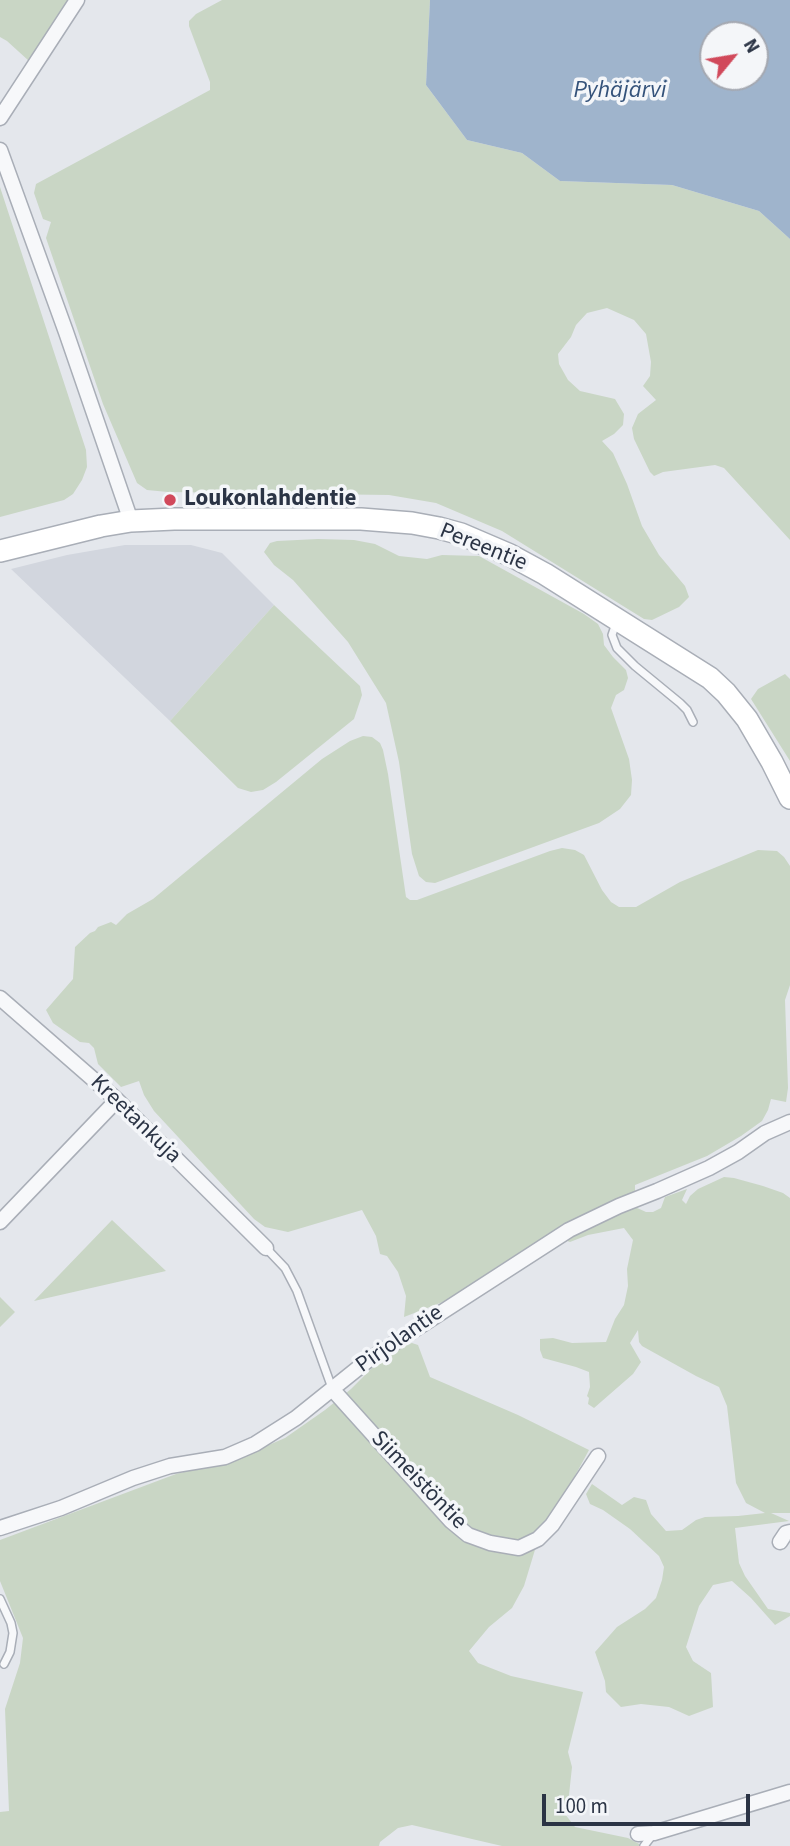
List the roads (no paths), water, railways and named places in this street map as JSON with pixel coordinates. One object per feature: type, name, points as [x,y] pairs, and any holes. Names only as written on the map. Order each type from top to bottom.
[{"type":"street","points":[[0,118],[77,0]]},
{"type":"street","points":[[0,150],[131,521]]},
{"type":"street","name":"Pereentie","points":[[0,551],[131,521],[193,518],[360,519],[439,528],[510,555],[582,596],[697,668],[739,708],[760,740],[790,798]]},
{"type":"street","name":"Kreetankuja","points":[[0,998],[117,1100],[266,1248]]},
{"type":"street","points":[[0,1222],[117,1100]]},
{"type":"street","name":"Pirjolantie","points":[[0,1528],[61,1508],[116,1484],[160,1469],[234,1454],[255,1444],[296,1419],[367,1361],[569,1230],[709,1168],[765,1133],[790,1122]]},
{"type":"street","name":"Siimeistöntie","points":[[332,1390],[451,1521],[468,1535],[490,1543],[519,1548],[538,1539],[552,1525],[598,1455]]},
{"type":"street","points":[[641,1840],[654,1833],[790,1792]]},
{"type":"lane","points":[[618,619],[612,635],[617,648],[680,703],[693,722]]},
{"type":"lane","points":[[266,1248],[285,1268],[297,1291],[332,1390]]},
{"type":"lane","points":[[0,1599],[13,1633],[10,1652],[4,1664]]},
{"type":"water","name":"Pyhäjärvi","points":[[430,0],[790,0],[790,239],[759,211],[672,185],[560,181],[522,153],[467,140],[426,85]]},
{"type":"place","name":"Loukonlahdentie","points":[[170,500]]}]
